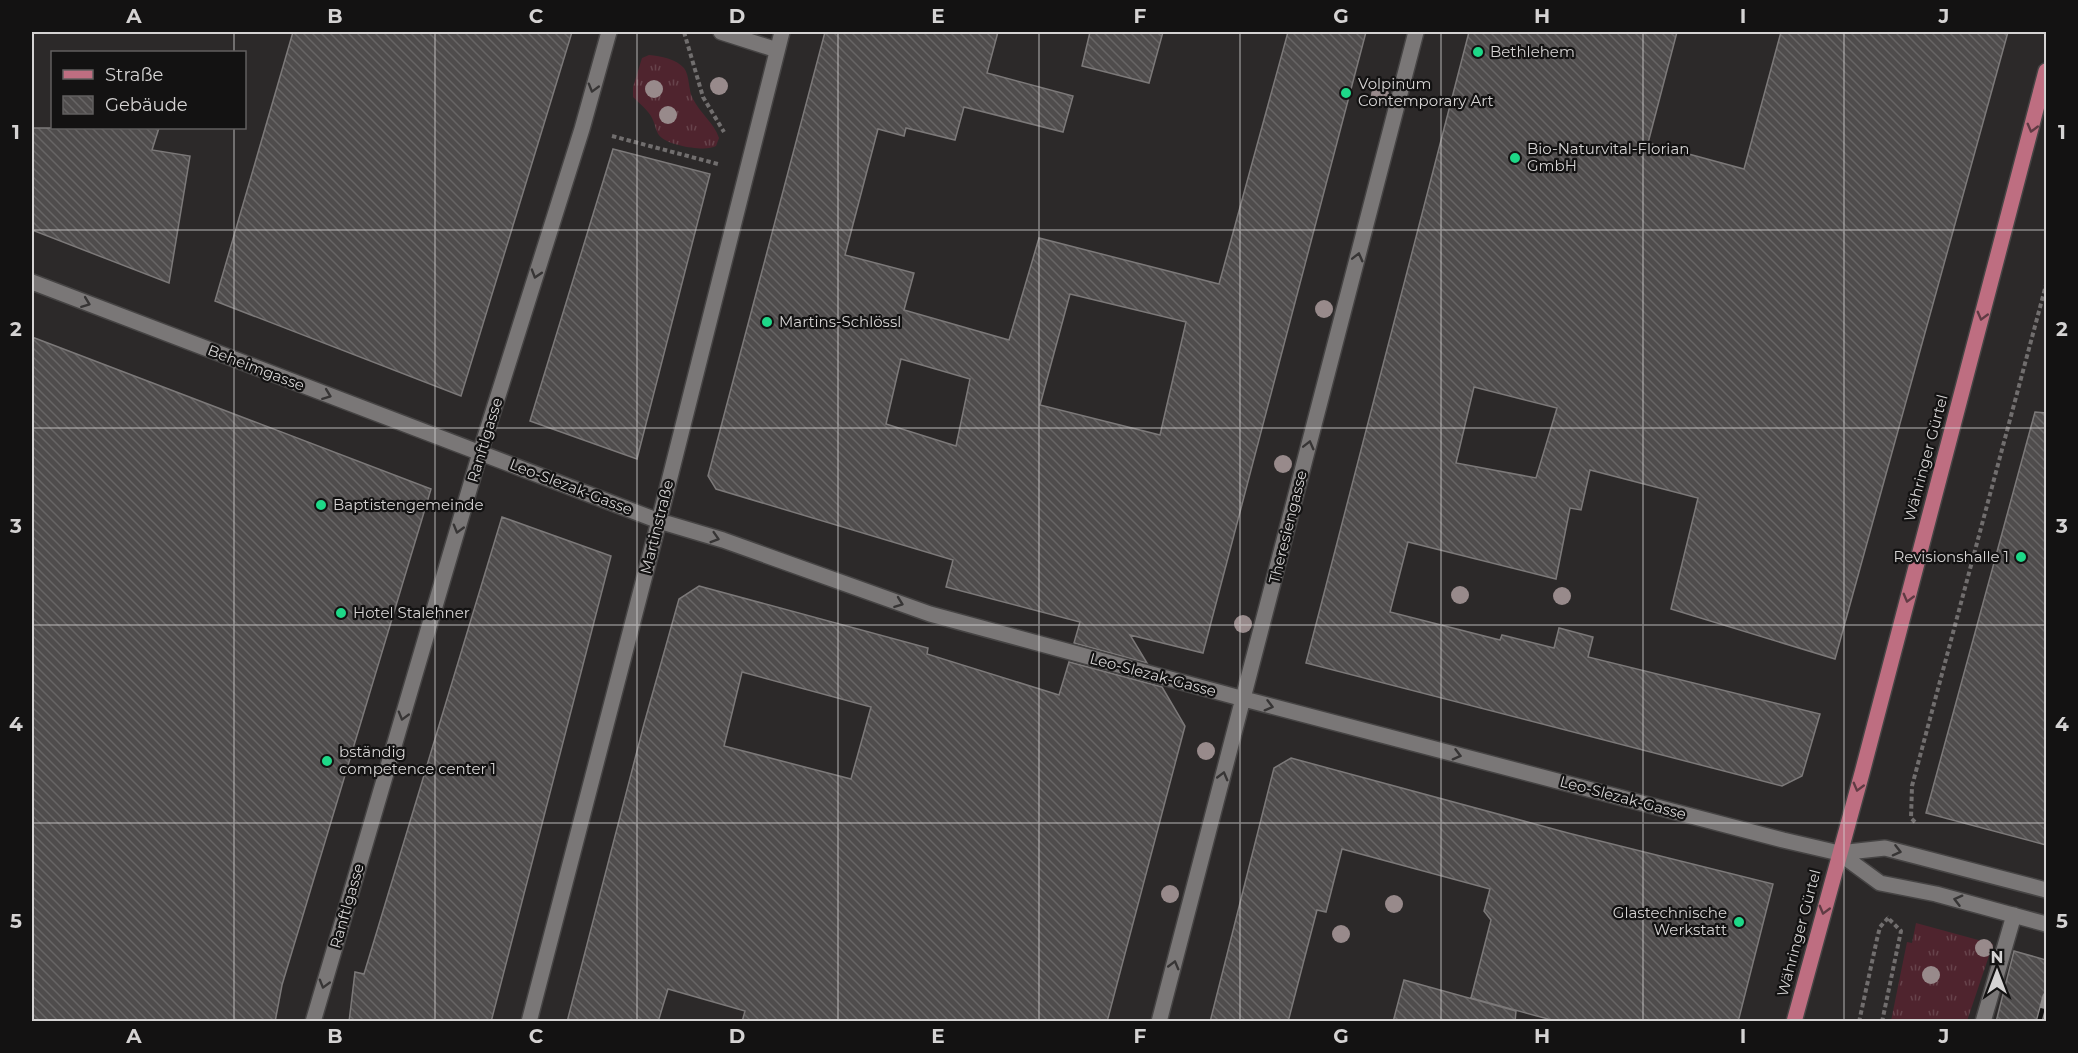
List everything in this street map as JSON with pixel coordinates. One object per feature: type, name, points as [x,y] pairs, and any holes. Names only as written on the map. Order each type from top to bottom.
[{"type":"main road","name":"Währinger Gürtel","points":[[1794,1022],[1860,782],[2046,71]]},
{"type":"street","name":"Ranftlgasse","points":[[313,1022],[480,453],[582,129],[609,32]]},
{"type":"street","points":[[721,32],[777,50]]},
{"type":"street","name":"Martinstraße","points":[[529,1022],[659,521],[782,32]]},
{"type":"street","name":"Theresiengasse","points":[[1159,1022],[1416,32]]},
{"type":"street","name":"Beheimgasse","points":[[32,282],[480,453]]},
{"type":"street","name":"Leo-Slezak-Gasse","points":[[480,453],[659,521],[723,540],[930,614],[1244,699],[1839,853]]},
{"type":"street","points":[[1839,853],[1885,848],[2046,890]]},
{"type":"street","points":[[1839,853],[1880,883],[1918,890],[2046,924]]},
{"type":"street","points":[[1983,1022],[2014,915]]},
{"type":"path","points":[[684,32],[703,97],[747,172]]},
{"type":"path","points":[[582,129],[747,172]]},
{"type":"path","points":[[1918,824],[1911,818],[1912,786],[2046,285]]},
{"type":"path","points":[[1858,1022],[1880,927],[1894,916]]},
{"type":"path","points":[[1882,1022],[1901,931],[1889,918]]},
{"type":"green space","points":[[649,55],[673,60],[684,68],[693,99],[719,138],[716,146],[697,148],[681,146],[667,141],[658,134],[646,109],[633,97],[633,87],[642,58]]},
{"type":"green space","points":[[1916,923],[1993,944],[1967,1021],[1891,1021],[1907,942],[1912,943]]},
{"type":"building","points":[[293,32],[572,32],[461,396],[215,301]]},
{"type":"building","points":[[825,32],[998,32],[987,73],[1073,96],[1063,132],[964,107],[955,140],[906,128],[904,136],[878,129],[845,255],[914,273],[904,310],[1009,340],[1039,238],[1219,284],[1288,32],[1366,32],[1203,653],[1130,635],[1147,663],[1074,643],[1080,622],[946,587],[953,560],[716,489],[708,476]],"holes":[[[1070,294],[1186,322],[1160,435],[1040,405]],[[901,359],[970,379],[956,446],[886,424]]]},
{"type":"building","points":[[1090,32],[1163,32],[1149,83],[1082,66]]},
{"type":"building","points":[[1469,32],[1677,32],[1648,143],[1744,169],[1781,32],[2008,32],[1835,659],[1671,609],[1698,498],[1590,470],[1581,510],[1570,508],[1556,579],[1408,542],[1390,612],[1500,640],[1502,635],[1554,648],[1559,628],[1593,637],[1588,657],[1820,714],[1802,776],[1782,786],[1306,663]],"holes":[[[1474,387],[1557,408],[1536,478],[1456,463]]]},
{"type":"building","points":[[32,128],[159,129],[152,150],[190,156],[169,283],[32,230]]},
{"type":"building","points":[[613,149],[710,174],[637,459],[530,421]]},
{"type":"building","points":[[32,337],[431,489],[282,985],[275,1022],[32,1022]]},
{"type":"building","name":"Revisionshalle 1","points":[[2035,412],[2046,413],[2046,845],[1926,813]]},
{"type":"building","points":[[502,517],[611,556],[491,1022],[349,1022],[355,972],[364,974]]},
{"type":"building","points":[[699,586],[928,648],[927,654],[1059,695],[1069,662],[1162,687],[1185,726],[1107,1022],[742,1022],[745,1011],[668,989],[658,1022],[567,1022],[644,724],[679,599]],"holes":[[[742,672],[871,707],[851,779],[724,746]]]},
{"type":"building","points":[[1291,758],[1568,833],[1773,884],[1738,1022],[1559,1022],[1471,998],[1491,920],[1484,911],[1490,889],[1342,849],[1326,912],[1317,910],[1288,1022],[1210,1022],[1274,768]]},
{"type":"building","points":[[2014,951],[2046,960],[2046,1022],[1996,1022]]},
{"type":"building","points":[[1404,980],[1516,1011],[1515,1022],[1393,1022]]},
{"type":"railway","points":[[2039,1022],[2046,996]]},
{"type":"place","name":"Bethlehem","points":[[1478,52]]},
{"type":"place","name":"Volpinum Contemporary Art","points":[[1346,93]]},
{"type":"place","name":"Bio-Naturvital-Florian GmbH","points":[[1515,158]]},
{"type":"place","name":"Martins-Schlössl","points":[[767,322]]},
{"type":"place","name":"Baptistengemeinde","points":[[321,505]]},
{"type":"place","name":"Revisionshalle 1","points":[[2021,557]]},
{"type":"place","name":"Hotel Stalehner","points":[[341,613]]},
{"type":"place","name":"bständig competence center 1","points":[[327,761]]},
{"type":"place","name":"Glastechnische Werkstatt","points":[[1739,922]]}]
